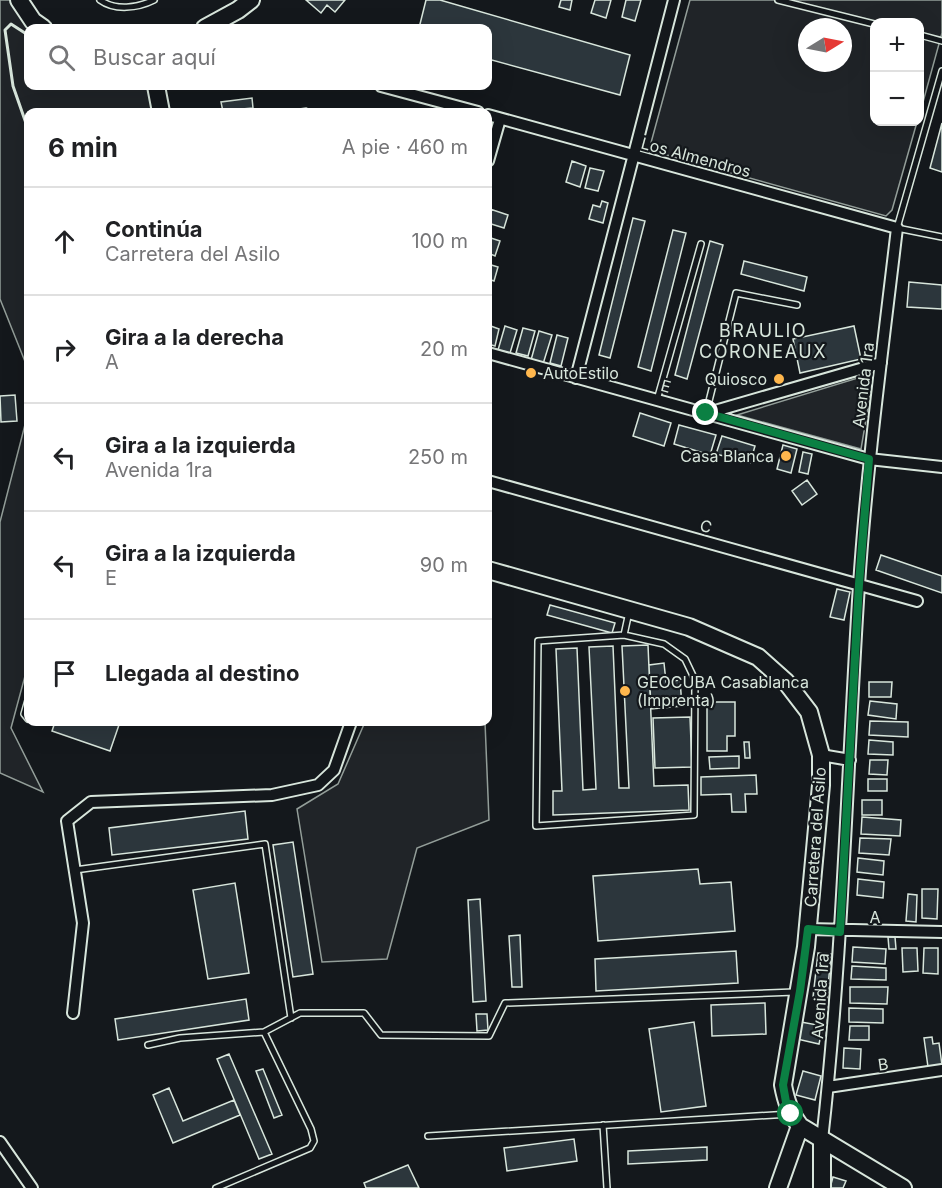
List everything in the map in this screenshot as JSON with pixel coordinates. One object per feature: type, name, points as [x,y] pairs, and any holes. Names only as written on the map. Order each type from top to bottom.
[{"type":"street","points":[[19,0],[37,24]]},
{"type":"street","points":[[212,24],[251,0]]},
{"type":"street","points":[[576,378],[674,0]]},
{"type":"street","points":[[157,90],[159,108]]},
{"type":"street","points":[[396,90],[463,108]]},
{"type":"street","name":"Los Almendros","points":[[492,116],[897,228]]},
{"type":"street","points":[[492,147],[500,119]]},
{"type":"street","name":"Avenida 1ra","points":[[822,1140],[840,932],[859,584],[869,459],[897,228]]},
{"type":"street","name":"E","points":[[492,354],[869,459],[942,467]]},
{"type":"street","points":[[706,413],[881,363]]},
{"type":"street","name":"C","points":[[492,482],[917,601]]},
{"type":"street","name":"Carretera del Asilo","points":[[492,571],[689,627],[759,657],[786,682],[809,712],[821,755],[821,785],[808,929],[800,991],[783,1085],[786,1102],[796,1120]]},
{"type":"street","points":[[73,1013],[83,923],[67,821],[91,802],[272,795],[318,785],[334,770],[350,726]]},
{"type":"street","points":[[821,755],[850,760]]},
{"type":"street","name":"A","points":[[808,929],[840,932],[942,932]]},
{"type":"street","name":"B","points":[[828,1087],[942,1070]]},
{"type":"street","points":[[796,1120],[818,1123],[825,1114]]},
{"type":"street","points":[[796,1120],[822,1140],[903,1188]]},
{"type":"street","points":[[778,1188],[796,1120]]},
{"type":"street","points":[[822,1140],[822,1188]]},
{"type":"street","points":[[0,1142],[32,1188]]},
{"type":"lane","points":[[100,0],[106,5],[123,7],[144,5],[154,0]]},
{"type":"lane","points":[[778,0],[870,23]]},
{"type":"lane","points":[[924,36],[942,41]]},
{"type":"lane","name":"Avenida 1ra","points":[[897,228],[942,71]]},
{"type":"lane","points":[[897,228],[942,237]]},
{"type":"lane","points":[[657,400],[701,244]]},
{"type":"lane","points":[[706,413],[736,292],[797,305]]},
{"type":"lane","points":[[624,635],[630,610]]},
{"type":"lane","points":[[624,635],[663,644],[685,659],[694,680],[694,815],[536,826],[538,641],[624,635]]},
{"type":"lane","points":[[75,870],[265,844],[291,1018]]},
{"type":"lane","points":[[148,1045],[180,1038],[264,1032],[300,1013],[364,1013],[381,1035],[489,1036],[505,1003],[800,991]]},
{"type":"lane","points":[[216,1188],[310,1148],[314,1142],[311,1129],[264,1032]]},
{"type":"lane","points":[[428,1136],[603,1125],[796,1120]]},
{"type":"lane","points":[[603,1125],[607,1188]]},
{"type":"shaded area","points":[[0,0],[14,0],[34,24],[24,24],[24,90],[152,90],[154,108],[24,108],[24,359],[0,299]]},
{"type":"shaded area","points":[[690,0],[942,0],[942,33],[924,98],[924,18],[870,18],[870,126],[916,126],[892,210],[886,216],[649,150]]},
{"type":"shaded area","points":[[874,373],[861,449],[737,415]]},
{"type":"shaded area","points":[[24,429],[24,680],[11,728],[43,792],[0,773],[0,522]]},
{"type":"shaded area","points":[[363,726],[485,726],[489,820],[417,848],[387,959],[322,962],[297,809],[338,784]]},
{"type":"building","points":[[306,0],[345,0],[335,12],[327,5],[321,13]]},
{"type":"building","points":[[426,0],[440,0],[630,55],[620,95],[492,60],[492,24],[420,24]]},
{"type":"building","points":[[561,0],[572,0],[570,10],[559,7]]},
{"type":"building","points":[[595,0],[611,0],[606,18],[591,13]]},
{"type":"building","points":[[626,0],[641,0],[635,21],[622,17]]},
{"type":"building","points":[[252,98],[253,108],[222,108],[221,102]]},
{"type":"building","points":[[942,123],[942,172],[930,168]]},
{"type":"building","points":[[572,161],[586,166],[580,187],[566,182]]},
{"type":"building","points":[[590,168],[604,171],[598,191],[585,188]]},
{"type":"building","points":[[602,201],[608,203],[603,223],[589,219],[593,205],[600,207]]},
{"type":"building","points":[[492,210],[508,215],[504,228],[492,224]]},
{"type":"building","points":[[633,218],[645,221],[610,358],[599,355]]},
{"type":"building","points":[[673,230],[686,233],[651,371],[638,367]]},
{"type":"building","points":[[492,238],[500,241],[495,256],[492,255]]},
{"type":"building","points":[[710,241],[723,245],[687,379],[675,375]]},
{"type":"building","points":[[744,261],[807,277],[804,291],[741,274]]},
{"type":"building","points":[[492,265],[498,267],[494,281],[492,280]]},
{"type":"building","points":[[909,282],[942,285],[942,309],[907,307]]},
{"type":"building","points":[[492,326],[499,329],[495,346],[492,345]]},
{"type":"building","points":[[505,326],[517,330],[510,353],[498,350]]},
{"type":"building","points":[[854,326],[861,359],[800,373],[793,339]]},
{"type":"building","points":[[523,328],[535,331],[528,356],[516,353]]},
{"type":"building","points":[[539,331],[552,335],[543,364],[531,360]]},
{"type":"building","points":[[557,335],[568,338],[561,366],[550,363]]},
{"type":"building","points":[[15,395],[17,421],[1,422],[0,396]]},
{"type":"building","points":[[640,413],[671,423],[664,446],[633,436]]},
{"type":"building","points":[[679,425],[716,435],[710,455],[674,444]]},
{"type":"building","points":[[722,436],[755,446],[750,463],[716,454]]},
{"type":"building","points":[[783,445],[797,449],[791,473],[777,469]]},
{"type":"building","points":[[803,452],[812,454],[808,474],[799,472]]},
{"type":"building","points":[[807,480],[817,494],[802,505],[792,491]]},
{"type":"building","points":[[881,555],[942,576],[942,593],[876,570]]},
{"type":"building","points":[[837,589],[850,592],[844,620],[830,617]]},
{"type":"building","points":[[550,605],[615,623],[612,633],[547,615]]},
{"type":"building","points":[[648,645],[654,786],[688,785],[689,810],[553,815],[553,791],[562,791],[556,649],[577,648],[583,790],[596,789],[589,647],[613,646],[619,788],[629,788],[622,646]]},
{"type":"building","points":[[664,663],[666,682],[680,680],[682,706],[651,709],[649,665]]},
{"type":"building","points":[[869,682],[892,682],[891,697],[869,697]]},
{"type":"building","points":[[870,701],[897,704],[896,719],[868,715]]},
{"type":"building","points":[[707,702],[735,702],[735,736],[727,736],[727,751],[707,751]]},
{"type":"building","points":[[690,717],[692,767],[655,768],[653,718]]},
{"type":"building","points":[[870,721],[908,722],[908,737],[869,735]]},
{"type":"building","points":[[54,726],[119,726],[110,751],[52,731]]},
{"type":"building","points":[[869,740],[893,742],[893,755],[868,754]]},
{"type":"building","points":[[744,742],[749,742],[750,758],[745,758]]},
{"type":"building","points":[[739,756],[739,768],[710,769],[709,757]]},
{"type":"building","points":[[870,760],[888,760],[887,775],[869,774]]},
{"type":"building","points":[[756,775],[757,794],[745,794],[746,812],[732,812],[731,794],[701,795],[701,777]]},
{"type":"building","points":[[868,779],[887,779],[887,791],[868,791]]},
{"type":"building","points":[[862,800],[882,800],[882,815],[862,815]]},
{"type":"building","points":[[245,811],[248,839],[112,855],[109,828]]},
{"type":"building","points":[[862,817],[901,820],[900,836],[861,834]]},
{"type":"building","points":[[860,838],[891,839],[889,855],[859,853]]},
{"type":"building","points":[[293,842],[313,974],[293,977],[273,845]]},
{"type":"building","points":[[858,858],[884,861],[883,875],[857,872]]},
{"type":"building","points":[[698,869],[700,884],[731,882],[735,931],[598,941],[593,876]]},
{"type":"building","points":[[858,879],[884,882],[883,898],[857,895]]},
{"type":"building","points":[[235,883],[249,973],[208,979],[193,890]]},
{"type":"building","points":[[922,889],[938,889],[937,919],[922,918]]},
{"type":"building","points":[[908,894],[917,895],[916,922],[906,921]]},
{"type":"building","points":[[480,899],[486,1001],[473,1002],[468,900]]},
{"type":"building","points":[[520,935],[522,987],[512,987],[509,936]]},
{"type":"building","points":[[888,937],[895,937],[896,949],[889,949]]},
{"type":"building","points":[[853,947],[886,949],[885,964],[852,962]]},
{"type":"building","points":[[902,948],[917,948],[918,971],[903,972]]},
{"type":"building","points":[[924,948],[938,948],[938,974],[923,973]]},
{"type":"building","points":[[736,951],[738,983],[596,991],[595,959]]},
{"type":"building","points":[[818,953],[831,954],[827,998],[813,997]]},
{"type":"building","points":[[852,966],[886,968],[886,980],[851,979]]},
{"type":"building","points":[[850,987],[888,987],[887,1004],[850,1003]]},
{"type":"building","points":[[246,999],[249,1020],[118,1040],[115,1019]]},
{"type":"building","points":[[765,1003],[766,1034],[712,1036],[711,1005]]},
{"type":"building","points":[[849,1008],[883,1009],[883,1023],[849,1022]]},
{"type":"building","points":[[476,1014],[487,1014],[488,1030],[477,1031]]},
{"type":"building","points":[[694,1022],[706,1106],[661,1112],[649,1029]]},
{"type":"building","points":[[801,1022],[823,1026],[819,1044],[797,1039]]},
{"type":"building","points":[[850,1026],[869,1026],[869,1040],[849,1040]]},
{"type":"building","points":[[932,1037],[933,1044],[939,1043],[942,1065],[928,1067],[924,1038]]},
{"type":"building","points":[[844,1048],[861,1049],[860,1069],[843,1068]]},
{"type":"building","points":[[229,1054],[272,1154],[259,1159],[217,1059]]},
{"type":"building","points":[[263,1069],[282,1115],[274,1118],[256,1071]]},
{"type":"building","points":[[803,1071],[821,1076],[815,1100],[796,1095]]},
{"type":"building","points":[[169,1088],[183,1121],[234,1100],[240,1115],[173,1143],[153,1095]]},
{"type":"building","points":[[574,1139],[577,1161],[507,1171],[504,1148]]},
{"type":"building","points":[[707,1147],[707,1160],[628,1164],[628,1151]]},
{"type":"building","points":[[408,1165],[419,1188],[366,1188],[364,1183]]},
{"type":"building","points":[[833,1177],[846,1181],[843,1188],[830,1188]]},
{"type":"wall","points":[[24,32],[11,24],[5,30],[13,86],[24,118]]},
{"type":"place","name":"AutoEstilo","points":[[531,373]]},
{"type":"place","name":"Quiosco","points":[[779,379]]},
{"type":"place","name":"Casa Blanca","points":[[786,456]]},
{"type":"place","name":"GEOCUBA Casablanca (Imprenta)","points":[[625,691]]},
{"type":"district","name":"BRAULIO CORONEAUX","points":[[763,341]]},
{"type":"route","points":[[706,413],[869,459],[859,584],[840,932],[808,929],[800,991],[783,1085],[791,1114]]}]
